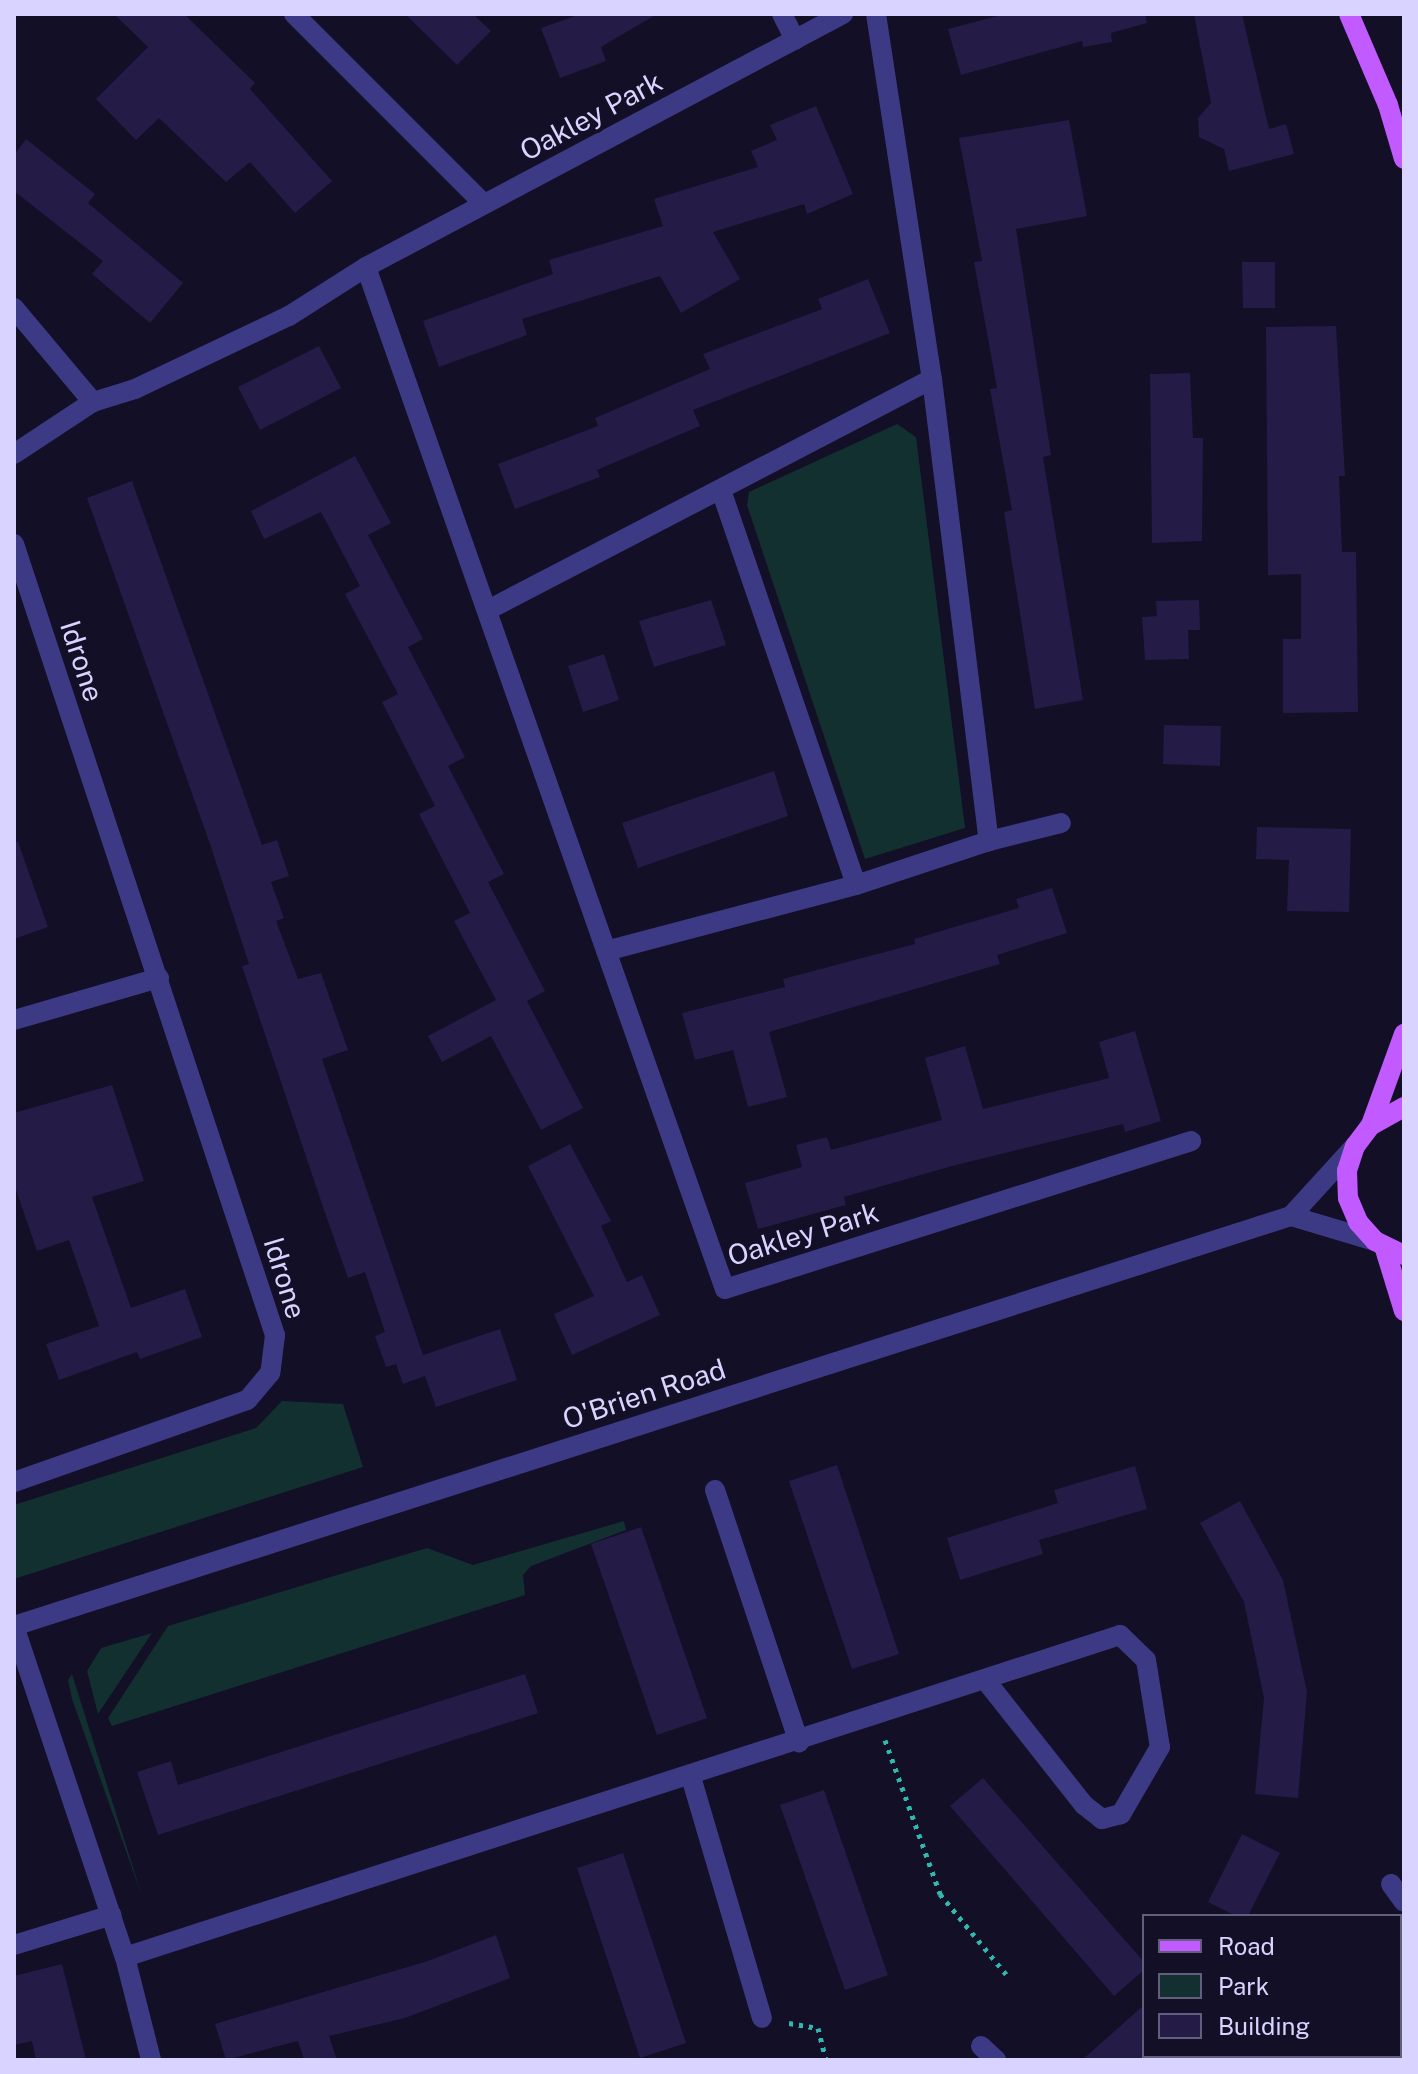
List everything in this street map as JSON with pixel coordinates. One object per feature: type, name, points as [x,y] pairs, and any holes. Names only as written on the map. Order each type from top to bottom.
[{"type":"main road","points":[[1349,14],[1388,105],[1404,159]]},
{"type":"main road","points":[[1404,1034],[1371,1125],[1355,1146],[1347,1171],[1348,1198],[1358,1222],[1380,1244],[1404,1255]]},
{"type":"main road","points":[[1371,1125],[1404,1107]]},
{"type":"main road","points":[[1380,1244],[1404,1311]]},
{"type":"street","points":[[294,14],[484,204]]},
{"type":"street","points":[[782,14],[795,40]]},
{"type":"street","name":"Oakley Park","points":[[14,454],[93,402],[135,389],[289,316],[366,267],[843,14]]},
{"type":"street","points":[[876,14],[932,379],[989,841]]},
{"type":"street","name":"Oakley Park","points":[[366,267],[725,1289],[1191,1141]]},
{"type":"street","points":[[14,308],[93,402]]},
{"type":"street","points":[[488,610],[722,493],[932,379]]},
{"type":"street","points":[[722,493],[856,885]]},
{"type":"street","name":"Idrone","points":[[14,544],[275,1335],[270,1373],[247,1400],[14,1482]]},
{"type":"street","points":[[606,951],[856,885],[989,841],[1061,823]]},
{"type":"street","points":[[14,1020],[159,978]]},
{"type":"street","name":"O'Brien Road","points":[[14,1626],[1291,1216],[1355,1146]]},
{"type":"street","points":[[1291,1216],[1380,1244]]},
{"type":"street","points":[[715,1490],[799,1742]]},
{"type":"street","points":[[14,1626],[112,1915],[151,2060]]},
{"type":"street","points":[[125,1957],[987,1682],[1120,1635],[1146,1660],[1160,1747],[1121,1814],[1102,1819],[1084,1805],[987,1682]]},
{"type":"street","points":[[691,1777],[762,2018]]},
{"type":"street","points":[[1391,1884],[1404,1902]]},
{"type":"street","points":[[14,1945],[112,1915]]},
{"type":"path","points":[[878,1717],[940,1894],[1006,1974]]},
{"type":"path","points":[[762,2018],[818,2028],[826,2060]]},
{"type":"green space","points":[[897,424],[916,437],[965,828],[865,859],[747,505],[749,492]]},
{"type":"green space","points":[[282,1401],[343,1404],[363,1467],[14,1579],[14,1505],[256,1428]]},
{"type":"green space","points":[[624,1521],[626,1530],[531,1566],[523,1575],[525,1595],[112,1726],[108,1718],[168,1626],[427,1548],[473,1565]]},
{"type":"green space","points":[[152,1633],[98,1714],[87,1671],[101,1648]]},
{"type":"green space","points":[[72,1674],[142,1896],[72,1699],[68,1680]]},
{"type":"building","points":[[114,14],[184,14],[255,83],[250,89],[332,181],[295,213],[250,162],[226,182],[159,118],[136,140],[96,99],[148,47]]},
{"type":"building","points":[[405,14],[473,14],[491,31],[457,65]]},
{"type":"building","points":[[581,14],[657,14],[601,47],[606,61],[560,78],[541,28]]},
{"type":"building","points":[[1005,14],[1145,14],[1147,23],[1111,33],[1112,42],[1083,47],[1082,41],[961,75],[948,29]]},
{"type":"building","points":[[1194,14],[1242,14],[1269,129],[1286,124],[1294,154],[1229,171],[1224,149],[1199,137],[1198,118],[1211,103]]},
{"type":"building","points":[[816,106],[853,194],[807,214],[804,204],[713,232],[740,279],[681,313],[660,276],[522,319],[527,335],[439,367],[423,321],[553,274],[549,260],[663,226],[654,199],[758,167],[751,151],[777,140],[770,125]]},
{"type":"building","points":[[1069,120],[1087,216],[1016,229],[1051,455],[1043,457],[1083,700],[1035,709],[1004,512],[1012,510],[990,389],[997,388],[974,262],[982,261],[959,138]]},
{"type":"building","points":[[26,139],[95,194],[88,203],[183,283],[150,323],[92,274],[103,261],[14,191],[14,155]]},
{"type":"building","points":[[1242,262],[1275,262],[1275,308],[1243,308]]},
{"type":"building","points":[[868,279],[890,333],[693,410],[700,426],[597,470],[600,477],[515,509],[498,464],[598,426],[595,418],[710,369],[703,354],[822,309],[818,299]]},
{"type":"building","points":[[1336,326],[1345,476],[1339,476],[1342,552],[1356,552],[1358,712],[1283,713],[1283,639],[1301,639],[1301,574],[1268,575],[1266,327]]},
{"type":"building","points":[[319,346],[341,388],[260,430],[238,387]]},
{"type":"building","points":[[1190,373],[1193,438],[1203,438],[1202,541],[1152,543],[1150,374]]},
{"type":"building","points":[[355,456],[391,523],[368,535],[423,639],[408,647],[465,757],[448,766],[504,874],[488,882],[545,991],[527,1001],[583,1108],[541,1130],[491,1036],[442,1062],[428,1036],[496,1000],[454,921],[470,913],[419,814],[435,806],[382,702],[398,694],[345,594],[360,586],[321,512],[264,539],[251,511]]},
{"type":"building","points":[[132,481],[262,845],[277,840],[289,876],[271,882],[284,918],[276,921],[298,979],[321,973],[348,1050],[322,1059],[423,1355],[500,1329],[517,1380],[436,1407],[425,1376],[403,1384],[396,1364],[386,1367],[375,1336],[385,1332],[365,1272],[348,1278],[242,966],[249,964],[210,844],[87,498]]},
{"type":"building","points":[[711,600],[726,645],[654,667],[639,621]]},
{"type":"building","points":[[1199,600],[1200,630],[1188,630],[1189,659],[1145,660],[1142,617],[1157,616],[1156,601]]},
{"type":"building","points":[[604,654],[619,700],[583,712],[568,666]]},
{"type":"building","points":[[1164,725],[1221,726],[1220,766],[1163,764]]},
{"type":"building","points":[[774,771],[788,816],[638,868],[622,823]]},
{"type":"building","points":[[1257,827],[1351,829],[1349,912],[1287,911],[1289,860],[1256,859]]},
{"type":"building","points":[[14,842],[18,842],[48,927],[14,939]]},
{"type":"building","points":[[1052,888],[1067,933],[997,955],[1000,964],[769,1032],[787,1097],[748,1107],[733,1050],[695,1060],[682,1013],[785,987],[783,979],[915,944],[914,939],[1019,908],[1016,899]]},
{"type":"building","points":[[1135,1031],[1161,1121],[1125,1132],[1123,1124],[952,1166],[844,1197],[846,1205],[758,1229],[745,1183],[802,1167],[796,1145],[827,1137],[831,1150],[942,1120],[925,1058],[965,1046],[983,1109],[1109,1078],[1099,1042]]},
{"type":"building","points":[[112,1085],[144,1181],[92,1197],[131,1308],[185,1289],[202,1337],[140,1359],[137,1352],[59,1380],[46,1344],[99,1326],[69,1240],[37,1251],[14,1184],[14,1113]]},
{"type":"building","points":[[570,1144],[611,1221],[601,1226],[627,1282],[642,1275],[660,1315],[572,1355],[554,1314],[594,1296],[528,1166]]},
{"type":"building","points":[[837,1465],[899,1654],[852,1669],[789,1481]]},
{"type":"building","points":[[1135,1466],[1147,1509],[1039,1540],[1043,1554],[960,1580],[947,1538],[1058,1503],[1054,1490]]},
{"type":"building","points":[[1240,1501],[1283,1580],[1307,1692],[1298,1798],[1255,1794],[1264,1698],[1244,1602],[1200,1523]]},
{"type":"building","points":[[641,1527],[707,1718],[657,1735],[591,1544]]},
{"type":"building","points":[[525,1674],[538,1713],[158,1835],[137,1772],[171,1761],[178,1785]]},
{"type":"building","points":[[983,1778],[1142,1960],[1142,1972],[1114,1996],[950,1806]]},
{"type":"building","points":[[824,1790],[888,1975],[845,1990],[780,1805]]},
{"type":"building","points":[[1242,1834],[1280,1853],[1249,1914],[1232,1914],[1208,1902]]},
{"type":"building","points":[[623,1853],[686,2043],[640,2058],[577,1868]]},
{"type":"building","points":[[496,1935],[510,1978],[405,2018],[329,2036],[337,2060],[304,2060],[298,2041],[226,2060],[215,2024],[428,1961]]},
{"type":"building","points":[[62,1964],[86,2060],[36,2060],[32,2041],[14,2045],[14,1976]]},
{"type":"building","points":[[1142,2007],[1144,2060],[1082,2060]]}]
